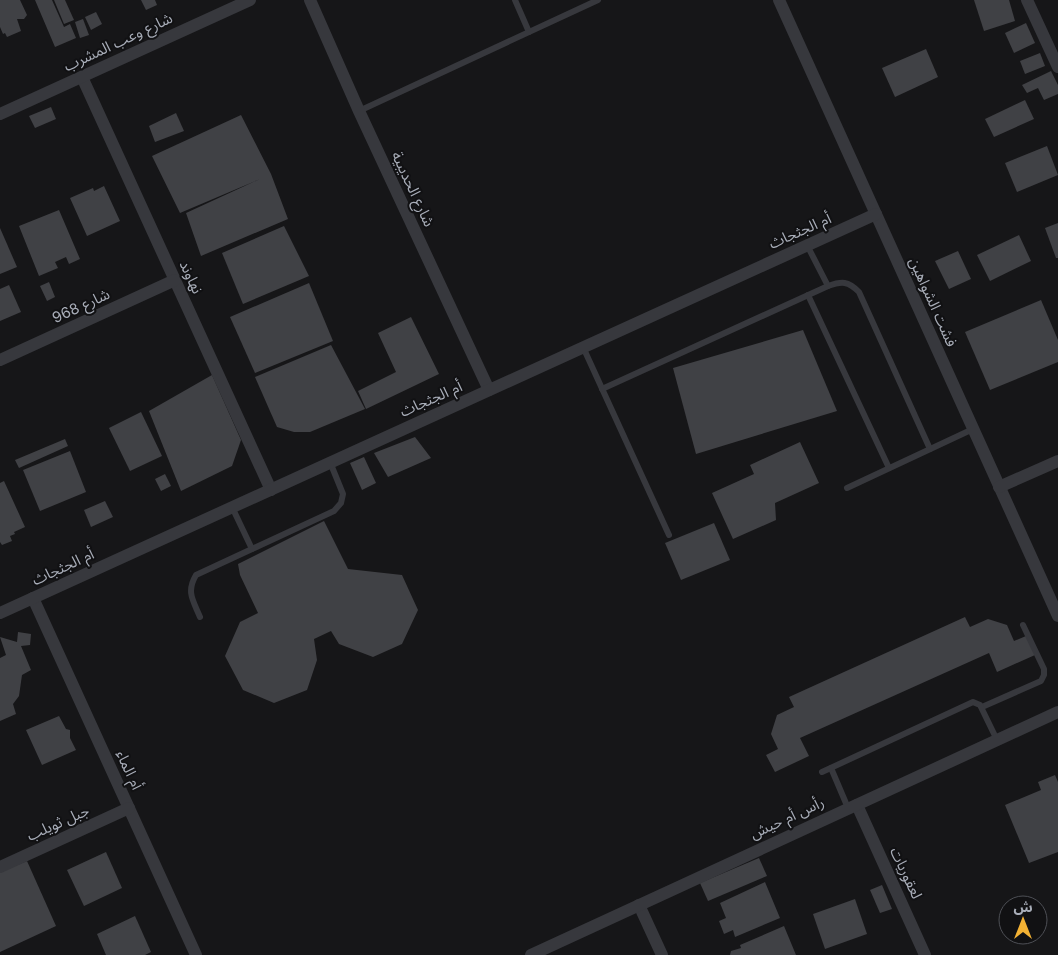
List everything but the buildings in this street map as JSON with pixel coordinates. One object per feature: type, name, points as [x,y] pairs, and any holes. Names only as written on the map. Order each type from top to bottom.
[{"type":"street","name":"شارع وعب المشرب","points":[[0,114],[250,0]]},
{"type":"street","name":"شارع الحديبية","points":[[310,0],[359,111],[489,390]]},
{"type":"street","name":"فشت الشواهين","points":[[779,0],[1058,616]]},
{"type":"street","points":[[1027,0],[1058,67]]},
{"type":"street","name":"نهاوند","points":[[82,77],[271,490]]},
{"type":"street","name":"أم الجثجاث","points":[[0,613],[876,214]]},
{"type":"street","name":"شارع 968","points":[[0,360],[175,280]]},
{"type":"street","points":[[999,487],[1058,461]]},
{"type":"street","name":"أم الماء","points":[[33,598],[196,955]]},
{"type":"street","name":"رأس أم حيش","points":[[531,955],[1058,712]]},
{"type":"street","name":"لعقوريات","points":[[852,806],[925,955]]},
{"type":"street","name":"جبل ثويلب","points":[[0,867],[129,808]]},
{"type":"street","points":[[639,905],[662,955]]},
{"type":"lane","points":[[515,0],[529,32]]},
{"type":"lane","points":[[359,111],[598,0]]},
{"type":"lane","points":[[807,245],[828,286]]},
{"type":"lane","points":[[602,388],[842,281],[852,284],[859,292],[930,449]]},
{"type":"lane","points":[[808,295],[889,468]]},
{"type":"lane","points":[[582,347],[669,535]]},
{"type":"lane","points":[[846,488],[973,429]]},
{"type":"lane","points":[[200,617],[190,594],[190,584],[196,575],[334,511],[341,503],[343,494],[330,462]]},
{"type":"lane","points":[[232,507],[252,549]]},
{"type":"lane","points":[[982,707],[1041,681],[1044,669],[1023,625]]},
{"type":"lane","points":[[822,772],[970,703],[976,702],[982,707],[997,740]]},
{"type":"lane","points":[[831,768],[852,806]]}]
